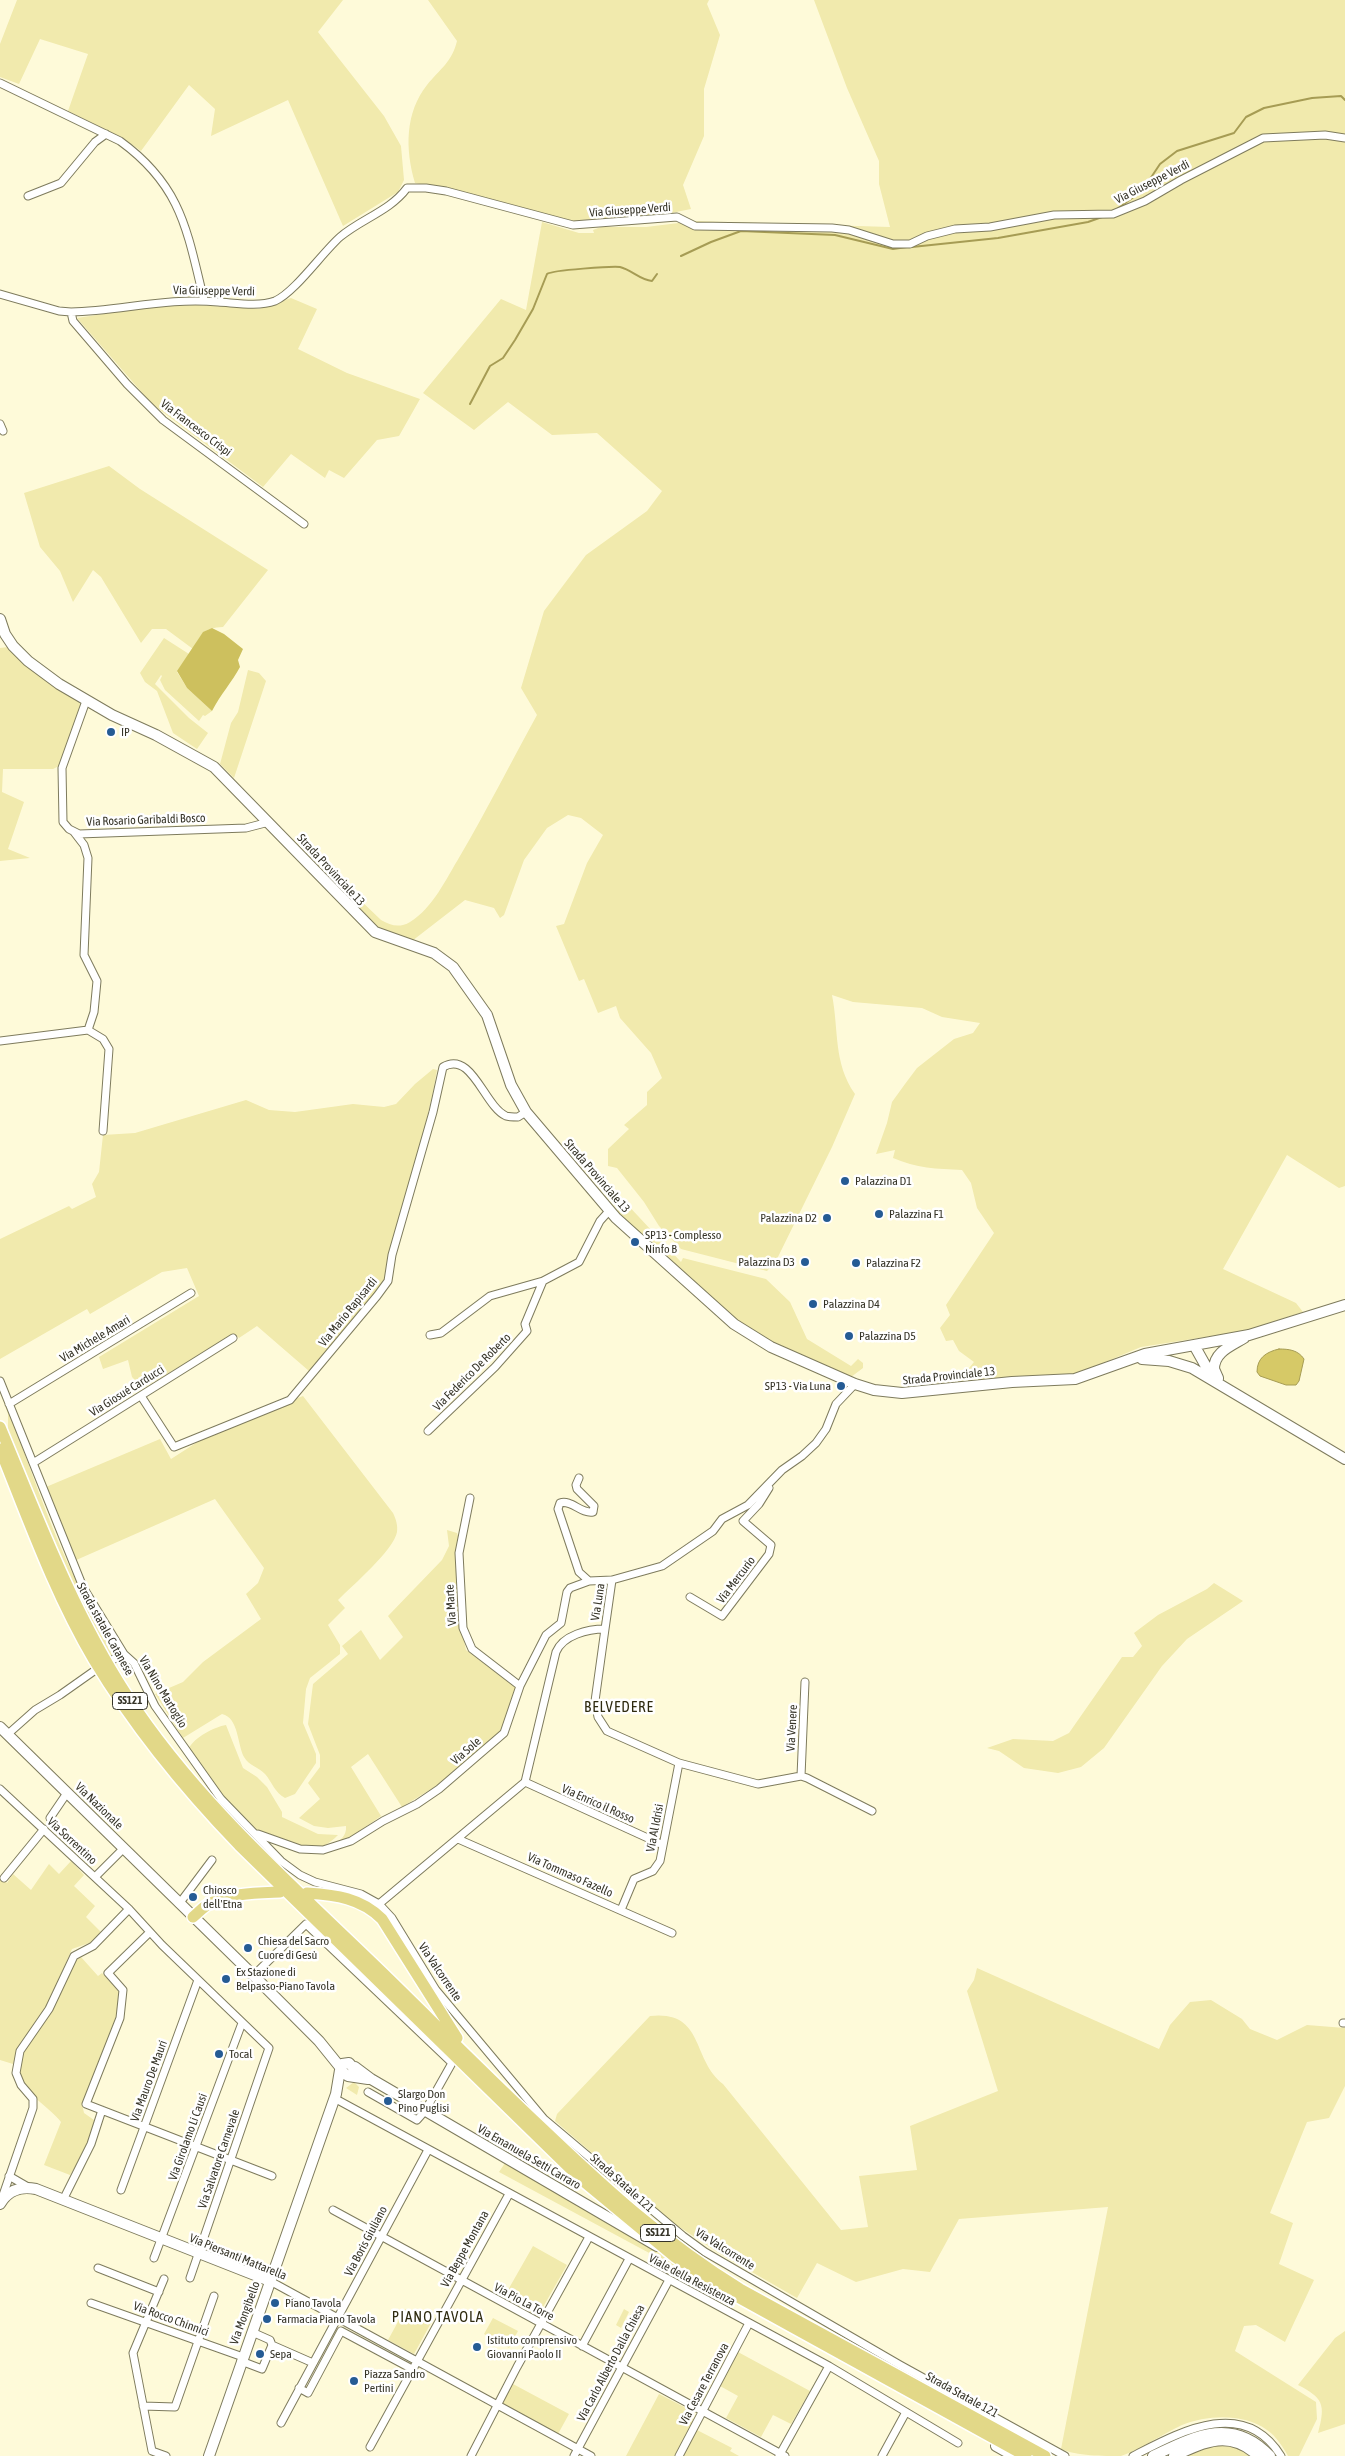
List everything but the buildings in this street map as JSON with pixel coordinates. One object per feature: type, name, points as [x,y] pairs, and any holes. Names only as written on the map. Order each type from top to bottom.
[{"type":"main road","name":"Strada Provinciale 13","points":[[0,619],[9,640],[28,661],[86,701],[156,735],[214,767],[375,932],[434,953],[453,967],[487,1015],[511,1085],[526,1112],[609,1211],[734,1324],[771,1347],[855,1384],[874,1390],[902,1393],[1083,1377],[1131,1358],[1249,1335],[1345,1305]]},
{"type":"main road","points":[[1220,1380],[1214,1369],[1215,1360],[1222,1351],[1249,1335]]},
{"type":"main road","points":[[1192,1368],[1194,1345]]},
{"type":"main road","points":[[1194,1345],[1208,1370],[1254,1404]]},
{"type":"main road","points":[[1131,1358],[1169,1361],[1192,1368],[1345,1459]]},
{"type":"main road","name":"Strada statale Catanese","points":[[0,1427],[70,1594],[102,1656],[127,1696],[173,1760],[195,1786],[334,1926]]},
{"type":"main road","name":"Strada statale Catanese","points":[[0,1449],[62,1600],[95,1661],[130,1716],[167,1766],[212,1817],[320,1924]]},
{"type":"main road","name":"Via Nazionale","points":[[4,1730],[180,1904]]},
{"type":"main road","points":[[193,1917],[209,1904],[224,1899],[251,1893],[280,1892]]},
{"type":"main road","points":[[307,1893],[357,1901],[371,1908],[382,1919],[452,2032],[492,2072],[500,2088]]},
{"type":"main road","points":[[180,1904],[254,1975],[348,2070],[335,2096]]},
{"type":"main road","name":"Strada Statale 121","points":[[320,1924],[582,2180],[674,2257],[716,2285],[1026,2456]]},
{"type":"main road","name":"Strada Statale 121","points":[[334,1926],[500,2088],[626,2207],[698,2263],[740,2289],[1045,2456]]},
{"type":"main road","name":"Via Emanuela Setti Carraro","points":[[348,2070],[371,2079],[674,2257]]},
{"type":"main road","name":"Via Mongibello","points":[[209,2456],[335,2096]]},
{"type":"main road","points":[[0,2203],[11,2191],[29,2187]]},
{"type":"main road","name":"Via Piersanti Mattarella","points":[[29,2187],[270,2281]]},
{"type":"main road","points":[[912,2394],[954,2422],[1014,2456]]},
{"type":"main road","points":[[1153,2456],[1200,2436],[1226,2432],[1253,2440],[1270,2456]]},
{"type":"main road","points":[[1174,2456],[1214,2440],[1235,2441],[1252,2450],[1258,2456]]},
{"type":"street","points":[[0,84],[106,134],[137,153],[171,193],[177,203],[204,300]]},
{"type":"street","points":[[28,196],[61,183],[95,142],[106,134]]},
{"type":"street","name":"Via Giuseppe Verdi","points":[[0,294],[59,311],[71,312],[159,302],[204,300],[264,304],[284,295],[341,237],[387,207],[401,196],[407,188],[426,188],[446,192],[573,225],[677,217],[695,226],[849,230],[893,244],[910,244],[928,236],[955,229],[990,227],[1054,215],[1113,214],[1145,201],[1181,180],[1263,138],[1325,135],[1345,138]]},
{"type":"street","name":"Via Francesco Crispi","points":[[71,312],[73,321],[121,377],[163,420],[304,524]]},
{"type":"street","name":"Via Rosario Garibaldi Bosco","points":[[86,701],[62,768],[63,822],[74,832],[79,834],[246,828],[269,822]]},
{"type":"street","points":[[74,832],[84,845],[88,858],[84,955],[97,980],[94,1012],[88,1030]]},
{"type":"street","points":[[0,1041],[88,1030],[103,1039],[109,1048],[103,1131]]},
{"type":"street","name":"Via Mario Rapisardi","points":[[141,1396],[174,1446],[290,1400],[388,1281],[392,1255],[433,1112],[442,1067],[448,1063],[458,1064],[466,1069],[492,1104],[506,1116],[518,1117],[526,1112]]},
{"type":"street","points":[[430,1335],[441,1334],[490,1296],[543,1281],[579,1262],[600,1221],[609,1211]]},
{"type":"street","name":"Via Federico De Roberto","points":[[428,1431],[495,1367],[527,1331],[525,1324],[543,1281]]},
{"type":"street","name":"Via Michele Amari","points":[[9,1404],[192,1293]]},
{"type":"street","name":"Via Giosué Carducci","points":[[33,1463],[233,1338]]},
{"type":"street","name":"Via Nino Martoglio","points":[[0,1380],[74,1570],[124,1654],[134,1663],[155,1706],[206,1778],[221,1798],[281,1861],[300,1875],[315,1882],[360,1894],[379,1904],[392,1918],[402,1934]]},
{"type":"street","name":"Via Luna","points":[[525,1782],[559,1645],[572,1636],[605,1629],[612,1580],[662,1566],[713,1531],[722,1519],[748,1505],[782,1470],[816,1443],[826,1429],[836,1404],[855,1384]]},
{"type":"street","points":[[579,1478],[576,1485],[594,1506],[593,1512],[587,1512],[565,1501],[560,1503],[558,1509],[579,1572],[589,1581]]},
{"type":"street","name":"Via Mercurio","points":[[690,1596],[722,1616],[769,1554],[771,1544],[743,1521],[759,1504],[771,1483]]},
{"type":"street","name":"Via Marte","points":[[470,1498],[460,1553],[463,1628],[472,1649],[520,1686]]},
{"type":"street","name":"Via Sole","points":[[255,1833],[300,1849],[323,1850],[351,1841],[440,1789],[504,1733],[520,1686],[546,1635],[561,1623],[566,1592],[575,1584],[612,1580]]},
{"type":"street","points":[[605,1629],[595,1701],[602,1725],[615,1736],[678,1763],[758,1784],[800,1776],[872,1811]]},
{"type":"street","points":[[110,1661],[124,1654]]},
{"type":"street","points":[[4,1730],[94,1671]]},
{"type":"street","name":"Via Venere","points":[[800,1776],[806,1682]]},
{"type":"street","name":"Via Al Idrisi","points":[[621,1910],[634,1879],[657,1867],[663,1845],[678,1763]]},
{"type":"street","points":[[379,1904],[525,1782]]},
{"type":"street","name":"Via Enrico il Rosso","points":[[525,1782],[663,1845]]},
{"type":"street","name":"Via Sorrentino","points":[[0,1789],[129,1909]]},
{"type":"street","points":[[50,1818],[68,1793]]},
{"type":"street","points":[[4,1878],[44,1829]]},
{"type":"street","name":"Via Tommaso Fazello","points":[[458,1839],[672,1933]]},
{"type":"street","points":[[95,1877],[124,1848]]},
{"type":"street","points":[[180,1904],[212,1860]]},
{"type":"street","points":[[0,2203],[33,2108],[33,2099],[18,2079],[16,2065],[18,2056],[50,2009],[74,1956],[93,1946],[129,1909],[242,2023]]},
{"type":"street","points":[[254,1975],[306,1924],[452,2063],[425,2111],[417,2120],[368,2092]]},
{"type":"street","points":[[150,1932],[108,1973],[123,1990],[122,2009],[86,2104],[272,2176]]},
{"type":"street","name":"Via Valcorrente","points":[[402,1934],[436,1990],[544,2119],[682,2236],[705,2252],[883,2355],[1065,2456]]},
{"type":"street","name":"Via Mauro De Mauri","points":[[121,2190],[198,1980]]},
{"type":"street","name":"Via Salvatore Carnevale","points":[[190,2278],[269,2048],[242,2023]]},
{"type":"street","name":"Via Girolamo Li Causi","points":[[154,2258],[242,2023]]},
{"type":"street","name":"Viale della Resistenza","points":[[335,2096],[508,2194],[829,2366],[958,2443]]},
{"type":"street","points":[[63,2200],[91,2144],[102,2110]]},
{"type":"street","name":"Via Boris Giuliano","points":[[281,2423],[428,2150]]},
{"type":"street","points":[[9,2176],[29,2187]]},
{"type":"street","name":"Via Beppe Montana","points":[[370,2447],[508,2194]]},
{"type":"street","name":"Via Pio La Torre","points":[[333,2210],[781,2455]]},
{"type":"street","points":[[471,2456],[540,2323],[589,2237]]},
{"type":"street","points":[[582,2346],[629,2259]]},
{"type":"street","points":[[98,2268],[159,2292]]},
{"type":"street","points":[[164,2279],[134,2353],[152,2451],[166,2456]]},
{"type":"street","name":"Via Carlo Alberto Dalla Chiesa","points":[[574,2456],[669,2280]]},
{"type":"street","name":"Via Piersanti Mattarella","points":[[270,2281],[591,2456]]},
{"type":"street","points":[[143,2406],[175,2407],[214,2296]]},
{"type":"street","name":"Via Rocco Chinnici","points":[[91,2303],[198,2341],[262,2369],[272,2345]]},
{"type":"street","name":"Via Cesare Terranova","points":[[678,2456],[749,2323]]},
{"type":"street","points":[[299,2388],[308,2393],[340,2331],[412,2370]]},
{"type":"street","points":[[252,2332],[270,2340],[272,2345],[313,2363]]},
{"type":"street","points":[[781,2455],[829,2366]]},
{"type":"street","points":[[882,2456],[906,2412]]},
{"type":"street","points":[[1133,2456],[1186,2431],[1203,2425],[1226,2423],[1244,2426],[1263,2435],[1281,2456]]},
{"type":"shaded area","points":[[17,0],[343,0],[318,32],[384,116],[401,146],[404,180],[398,192],[343,226],[288,100],[211,136],[215,109],[189,85],[141,151],[123,138],[68,111],[88,54],[40,39],[19,84],[0,77],[0,44]]},
{"type":"shaded area","points":[[428,0],[709,0],[707,4],[720,35],[704,89],[704,136],[683,185],[691,209],[651,217],[591,219],[573,223],[514,205],[415,183],[409,144],[409,132],[414,107],[427,85],[449,60],[457,41]]},
{"type":"shaded area","points":[[814,0],[1345,0],[1345,1186],[1339,1188],[1287,1155],[1223,1269],[1296,1303],[1303,1312],[1244,1331],[1141,1347],[1079,1373],[956,1384],[974,1362],[959,1351],[953,1340],[946,1341],[940,1328],[950,1315],[946,1305],[994,1233],[977,1208],[971,1183],[962,1170],[910,1164],[893,1158],[895,1150],[876,1154],[892,1102],[917,1068],[954,1039],[973,1033],[980,1023],[942,1017],[922,1008],[853,1002],[832,995],[840,1058],[848,1082],[855,1094],[832,1147],[776,1261],[767,1271],[681,1249],[659,1226],[644,1202],[617,1168],[608,1166],[608,1149],[629,1129],[624,1125],[647,1105],[647,1092],[662,1078],[651,1053],[620,1018],[616,1006],[598,1013],[584,979],[579,981],[556,926],[564,924],[587,863],[603,835],[581,818],[568,815],[547,828],[524,860],[504,915],[500,918],[494,908],[465,900],[412,941],[382,931],[373,925],[325,876],[330,871],[381,920],[388,924],[399,926],[406,924],[426,909],[470,839],[537,715],[521,688],[544,611],[586,555],[647,511],[662,491],[597,433],[552,435],[508,402],[474,430],[423,393],[501,299],[526,310],[542,222],[579,233],[594,233],[593,230],[601,227],[646,227],[695,221],[890,227],[879,184],[879,161],[847,88]]},
{"type":"shaded area","points":[[291,298],[317,309],[298,349],[347,373],[420,399],[399,436],[377,440],[344,478],[329,470],[325,478],[291,454],[263,487],[152,404],[77,318],[149,307],[196,305],[259,309]]},
{"type":"shaded area","points":[[109,466],[140,489],[268,570],[223,627],[204,632],[193,649],[166,629],[152,629],[141,643],[101,577],[93,570],[73,602],[60,571],[40,547],[24,493]]},
{"type":"shaded area","points":[[212,628],[224,634],[243,649],[238,660],[240,667],[212,711],[187,688],[177,671],[203,632]]},
{"type":"shaded area","points":[[164,638],[189,654],[177,672],[187,688],[212,711],[205,716],[203,715],[199,721],[165,690],[160,680],[161,675],[155,684],[189,718],[208,733],[197,749],[173,733],[157,691],[145,682],[140,673]]},
{"type":"shaded area","points":[[8,647],[25,665],[79,701],[81,707],[59,766],[53,769],[3,769],[2,792],[24,802],[8,849],[30,858],[0,861],[0,648]]},
{"type":"shaded area","points":[[248,670],[259,673],[266,681],[234,778],[220,764],[231,723],[238,712]]},
{"type":"shaded area","points":[[433,1069],[437,1070],[426,1123],[396,1227],[384,1280],[380,1289],[309,1371],[257,1326],[239,1338],[235,1334],[143,1388],[132,1377],[128,1360],[103,1369],[99,1357],[199,1296],[187,1268],[162,1272],[90,1314],[87,1309],[0,1359],[0,1239],[69,1206],[72,1209],[96,1197],[92,1184],[99,1172],[103,1135],[135,1133],[246,1100],[269,1110],[295,1112],[353,1104],[384,1107],[396,1104]]},
{"type":"shaded area","points":[[624,1201],[681,1262],[683,1258],[766,1279],[790,1302],[807,1339],[851,1366],[858,1359],[863,1363],[863,1368],[851,1377],[772,1342],[735,1319],[618,1213],[618,1206]]},
{"type":"shaded area","points":[[1279,1349],[1293,1351],[1304,1359],[1299,1381],[1296,1385],[1286,1385],[1260,1376],[1257,1372],[1257,1367],[1263,1356]]},
{"type":"shaded area","points":[[0,1391],[66,1559],[113,1647],[114,1652],[110,1657],[66,1572],[8,1430],[8,1414]]},
{"type":"shaded area","points":[[303,1396],[393,1513],[397,1532],[394,1540],[381,1558],[338,1600],[345,1608],[328,1625],[340,1645],[340,1654],[310,1678],[306,1689],[303,1723],[316,1754],[316,1763],[295,1794],[285,1798],[276,1790],[263,1772],[246,1760],[235,1726],[228,1716],[222,1714],[183,1738],[155,1694],[183,1682],[203,1662],[261,1619],[246,1594],[258,1583],[264,1568],[215,1499],[74,1561],[46,1487],[160,1439],[171,1459],[213,1432]]},
{"type":"shaded area","points":[[447,1530],[457,1533],[459,1539],[462,1632],[466,1650],[516,1688],[505,1727],[444,1781],[402,1807],[368,1754],[351,1767],[381,1816],[347,1840],[331,1846],[344,1836],[346,1826],[328,1828],[314,1826],[299,1818],[320,1799],[308,1783],[320,1767],[320,1755],[308,1724],[313,1684],[348,1654],[342,1646],[361,1630],[380,1660],[403,1637],[388,1616],[442,1560],[449,1546]]},
{"type":"shaded area","points":[[1214,1583],[1243,1601],[1187,1639],[1162,1666],[1104,1748],[1081,1767],[1058,1773],[1024,1768],[999,1751],[987,1748],[1013,1739],[1053,1741],[1069,1733],[1122,1657],[1133,1657],[1142,1646],[1134,1633],[1158,1615],[1207,1589]]},
{"type":"shaded area","points":[[226,1725],[243,1768],[257,1777],[267,1787],[282,1812],[282,1817],[318,1834],[338,1835],[323,1846],[309,1847],[289,1844],[262,1834],[238,1814],[189,1748],[205,1733]]},
{"type":"shaded area","points":[[71,1861],[84,1875],[74,1886],[95,1906],[86,1917],[101,1932],[92,1942],[72,1949],[44,2013],[17,2051],[13,2064],[0,2060],[0,1876],[7,1883],[13,1874],[31,1890],[49,1864],[59,1874]]},
{"type":"shaded area","points":[[81,1957],[98,1976],[102,1973],[119,1992],[118,2010],[112,2030],[82,2104],[84,2113],[94,2120],[91,2135],[70,2175],[44,2165],[61,2122],[26,2088],[22,2081],[19,2065],[28,2043],[48,2017],[64,1986],[72,1965]]},
{"type":"shaded area","points":[[977,1968],[1159,2049],[1170,2025],[1190,2002],[1211,2000],[1242,2019],[1250,2029],[1277,2040],[1307,2025],[1345,2028],[1345,2086],[1329,2118],[1307,2122],[1270,2213],[1293,2223],[1279,2264],[1314,2280],[1285,2342],[1256,2325],[1244,2326],[1235,2351],[1316,2402],[1317,2419],[1299,2456],[1288,2456],[1282,2445],[1273,2435],[1258,2424],[1237,2418],[1225,2417],[1203,2419],[1182,2425],[1121,2456],[1098,2456],[1061,2449],[1108,2207],[959,2219],[930,2272],[903,2269],[856,2282],[817,2263],[797,2298],[717,2252],[672,2222],[555,2121],[557,2114],[650,2016],[668,2016],[680,2021],[689,2028],[713,2074],[841,2230],[868,2227],[859,2176],[917,2170],[910,2126],[998,2091],[967,1991],[974,1980]]},
{"type":"shaded area","points":[[354,2082],[359,2087],[357,2095],[346,2088]]},
{"type":"shaded area","points":[[505,2163],[651,2247],[703,2282],[499,2172]]},
{"type":"shaded area","points":[[533,2246],[567,2265],[538,2316],[504,2297]]},
{"type":"shaded area","points":[[405,2309],[431,2323],[414,2354],[388,2340]]},
{"type":"shaded area","points":[[624,2309],[629,2312],[621,2328],[616,2325]]},
{"type":"shaded area","points":[[493,2318],[518,2331],[509,2348],[484,2334]]},
{"type":"shaded area","points":[[1345,2331],[1345,2424],[1318,2433],[1322,2415],[1320,2403],[1313,2394],[1298,2385],[1335,2338]]},
{"type":"shaded area","points":[[738,2352],[810,2391],[791,2424],[773,2415],[761,2437],[726,2418],[738,2396],[720,2386]]},
{"type":"shaded area","points":[[513,2384],[569,2414],[558,2434],[502,2404]]},
{"type":"shaded area","points":[[659,2394],[694,2412],[692,2423],[675,2456],[626,2456]]},
{"type":"shaded area","points":[[697,2430],[732,2448],[730,2451],[739,2456],[682,2456]]},
{"type":"shaded area","points":[[1214,2445],[1240,2448],[1254,2456],[1183,2456]]},
{"type":"waterway","points":[[1117,209],[1142,191],[1160,164],[1177,151],[1234,133],[1246,117],[1264,108],[1312,98],[1341,96],[1345,100]]},
{"type":"waterway","points":[[912,247],[998,238],[1088,222],[1102,217]]},
{"type":"waterway","points":[[681,256],[741,231],[835,235],[893,249],[907,247]]},
{"type":"waterway","points":[[470,404],[490,366],[503,358],[515,340],[533,309],[547,274],[571,270],[615,267],[624,268],[644,279],[652,281],[657,274]]},
{"type":"place","name":"IP","points":[[111,732]]},
{"type":"place","name":"Palazzina D1","points":[[845,1181]]},
{"type":"place","name":"Palazzina F1","points":[[879,1214]]},
{"type":"place","name":"Palazzina D2","points":[[827,1218]]},
{"type":"place","name":"SP13 - Complesso Ninfo B","points":[[635,1242]]},
{"type":"place","name":"Palazzina D3","points":[[805,1262]]},
{"type":"place","name":"Palazzina F2","points":[[856,1263]]},
{"type":"place","name":"Palazzina D4","points":[[813,1304]]},
{"type":"place","name":"Palazzina D5","points":[[849,1336]]},
{"type":"place","name":"SP13 - Via Luna","points":[[841,1386]]},
{"type":"place","name":"Chiosco dell'Etna","points":[[193,1897]]},
{"type":"place","name":"Chiesa del Sacro Cuore di Gesù","points":[[248,1948]]},
{"type":"place","name":"Ex Stazione di Belpasso-Piano Tavola","points":[[226,1979]]},
{"type":"place","name":"Tocal","points":[[219,2054]]},
{"type":"place","name":"Slargo Don Pino Puglisi","points":[[388,2101]]},
{"type":"place","name":"Piano Tavola","points":[[275,2303]]},
{"type":"place","name":"Farmacia Piano Tavola","points":[[267,2319]]},
{"type":"place","name":"Istituto comprensivo Giovanni Paolo II","points":[[477,2347]]},
{"type":"place","name":"Sepa","points":[[260,2354]]},
{"type":"place","name":"Piazza Sandro Pertini","points":[[354,2381]]},
{"type":"district","name":"BELVEDERE","points":[[619,1707]]},
{"type":"district","name":"PIANO TAVOLA","points":[[438,2317]]}]
